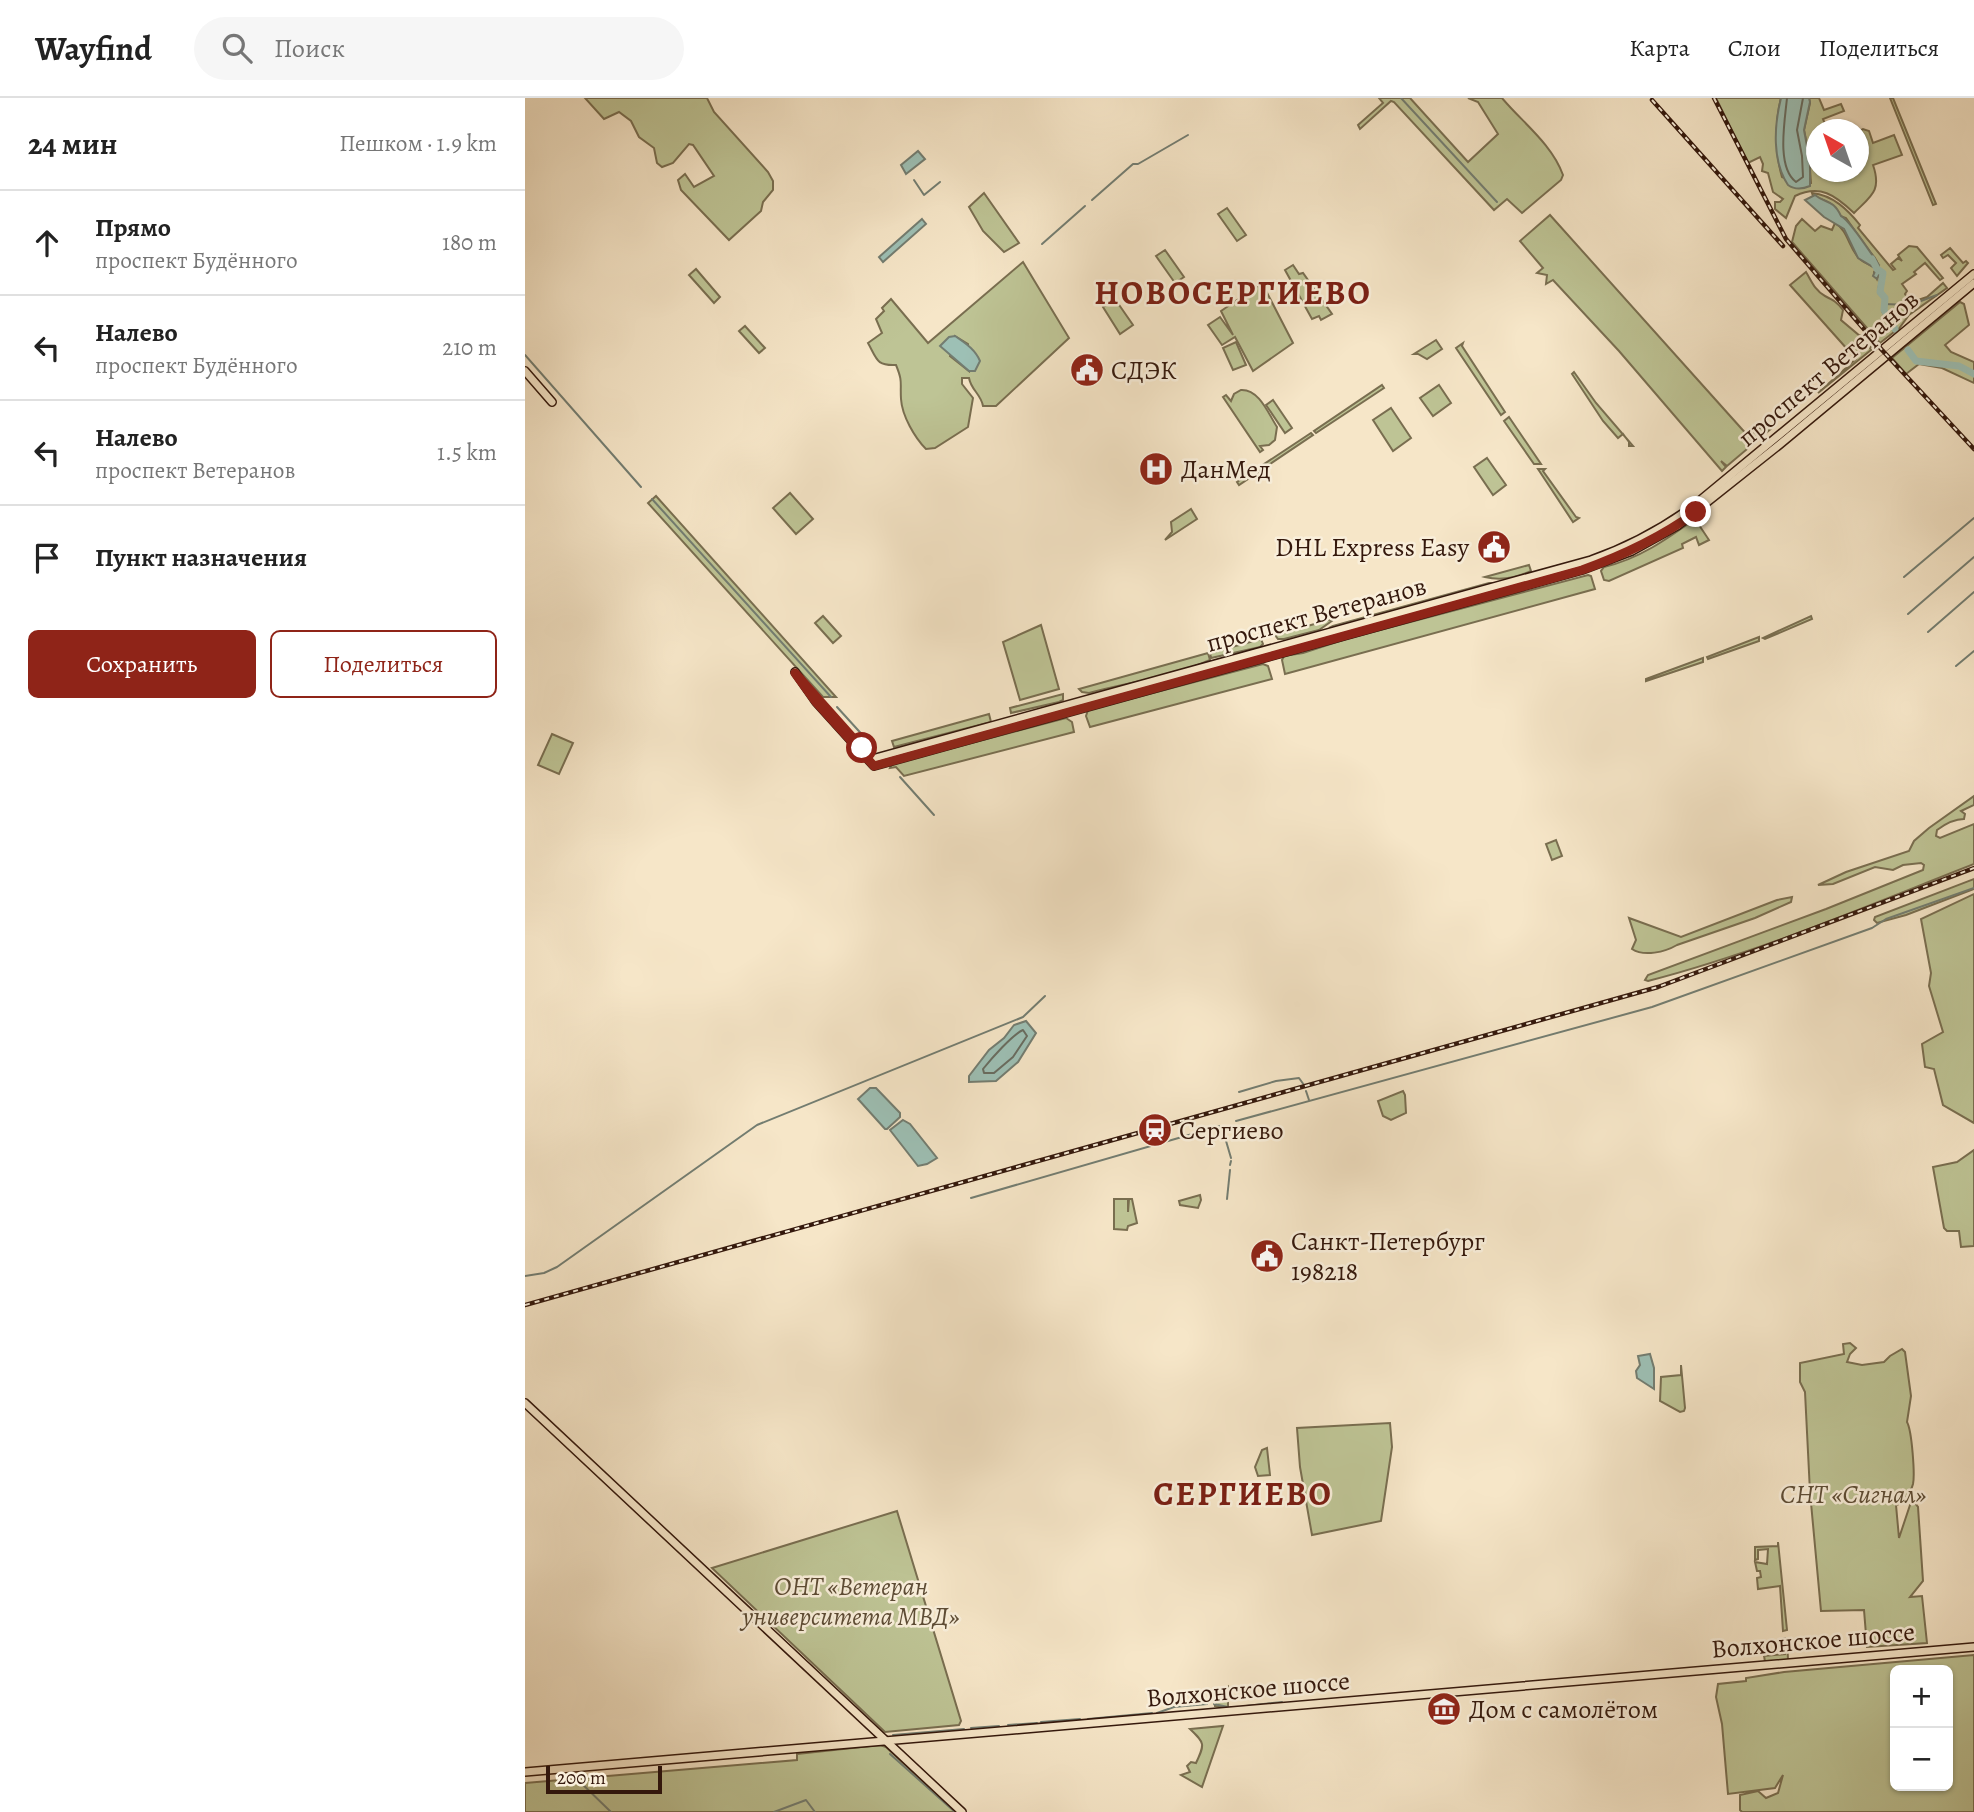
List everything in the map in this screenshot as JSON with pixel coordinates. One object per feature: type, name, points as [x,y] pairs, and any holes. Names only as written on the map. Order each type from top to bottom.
[{"type":"main road","name":"проспект Ветеранов","points":[[873,762],[1580,563],[1626,546],[1658,530],[1692,507],[1974,274]]},
{"type":"main road","name":"проспект Ветеранов","points":[[873,762],[1582,570],[1632,551],[1661,536],[1696,512],[1974,283]]},
{"type":"main road","points":[[525,371],[552,402]]},
{"type":"main road","points":[[795,673],[873,762],[816,702],[795,673]]},
{"type":"main road","points":[[525,1403],[962,1812]]},
{"type":"main road","name":"Волхонское шоссе","points":[[525,1772],[1974,1647]]},
{"type":"main road","points":[[863,1743],[869,1735],[868,1725]]},
{"type":"green space","points":[[585,98],[707,98],[714,112],[768,172],[773,181],[773,190],[763,202],[761,211],[729,240],[681,190],[678,180],[685,174],[694,187],[714,176],[693,145],[689,144],[673,163],[662,167],[657,163],[654,148],[639,137],[631,121],[619,112],[604,119]]},
{"type":"green space","points":[[1379,98],[1410,98],[1468,162],[1498,134],[1478,102],[1468,98],[1502,98],[1552,153],[1563,175],[1561,180],[1522,213],[1507,199],[1494,210],[1394,102],[1391,101],[1360,129],[1358,125],[1383,103]]},
{"type":"green space","points":[[1716,98],[1781,98],[1777,138],[1782,177],[1803,186],[1811,182],[1869,182],[1869,131],[1873,143],[1894,135],[1902,155],[1873,165],[1875,187],[1870,197],[1854,213],[1827,193],[1812,191],[1795,196],[1786,218],[1775,209],[1775,202],[1783,199],[1773,192],[1768,173],[1762,171],[1760,157],[1748,163]]},
{"type":"green space","points":[[1809,98],[1819,98],[1824,110],[1841,104],[1844,111],[1823,119],[1806,119]]},
{"type":"green space","points":[[1890,98],[1893,98],[1936,204],[1933,205]]},
{"type":"green space","points":[[984,193],[1019,243],[1004,252],[983,231],[969,207]]},
{"type":"green space","points":[[1812,193],[1827,197],[1845,209],[1893,270],[1895,269],[1891,264],[1898,258],[1902,261],[1898,255],[1909,246],[1917,247],[1943,278],[1940,280],[1925,263],[1902,284],[1907,291],[1905,294],[1912,302],[1927,297],[1943,283],[1947,288],[1909,315],[1898,330],[1886,311],[1886,298],[1881,292],[1884,273],[1875,258],[1846,218],[1840,216],[1832,205]]},
{"type":"green space","points":[[1227,208],[1246,235],[1237,241],[1218,214]]},
{"type":"green space","points":[[1550,215],[1749,437],[1765,424],[1772,428],[1727,466],[1721,461],[1726,467],[1722,471],[1619,351],[1553,280],[1546,284],[1547,275],[1537,273],[1543,268],[1520,241]]},
{"type":"green space","points":[[1802,219],[1815,231],[1821,226],[1832,230],[1835,223],[1843,231],[1857,256],[1876,269],[1874,272],[1877,279],[1880,277],[1878,293],[1884,298],[1882,311],[1894,332],[1880,343],[1792,242],[1796,226]]},
{"type":"green space","points":[[1950,248],[1963,263],[1968,263],[1957,276],[1951,268],[1956,263],[1948,255],[1943,258],[1941,255]]},
{"type":"green space","points":[[1165,250],[1184,277],[1175,283],[1156,256]]},
{"type":"green space","points":[[1023,262],[1069,338],[996,406],[983,406],[969,378],[962,378],[962,384],[973,398],[968,427],[935,448],[926,449],[906,419],[896,365],[881,363],[868,343],[882,333],[876,319],[891,299],[928,343]],"holes":[[[955,336],[968,344],[969,371],[950,356]]]},
{"type":"green space","points":[[1293,265],[1299,274],[1303,273],[1332,314],[1321,320],[1319,316],[1312,319],[1285,270]]},
{"type":"green space","points":[[696,269],[720,297],[714,303],[689,275]]},
{"type":"green space","points":[[1806,272],[1819,291],[1843,310],[1841,320],[1860,336],[1865,334],[1874,344],[1871,350],[1818,393],[1856,359],[1790,285]]},
{"type":"green space","points":[[1262,283],[1293,343],[1253,371],[1235,337],[1222,345],[1208,325],[1220,317],[1233,335],[1221,311]]},
{"type":"green space","points":[[1115,299],[1133,325],[1120,334],[1103,307]]},
{"type":"green space","points":[[1960,302],[1964,304],[1969,325],[1945,345],[1951,352],[1974,362],[1974,383],[1942,368],[1919,364],[1906,374],[1892,358]]},
{"type":"green space","points":[[745,326],[765,348],[759,353],[739,331]]},
{"type":"green space","points":[[1436,340],[1442,349],[1427,359],[1414,354]]},
{"type":"green space","points":[[1236,342],[1246,365],[1233,370],[1223,348]]},
{"type":"green space","points":[[1463,343],[1462,346],[1505,412],[1501,415],[1456,348]]},
{"type":"green space","points":[[1574,372],[1623,434],[1618,438],[1603,421],[1572,374]]},
{"type":"green space","points":[[1382,385],[1384,388],[1316,433],[1314,431]]},
{"type":"green space","points":[[1439,385],[1451,403],[1433,416],[1420,398]]},
{"type":"green space","points":[[1241,390],[1253,393],[1258,398],[1277,427],[1275,440],[1269,445],[1260,446],[1263,450],[1260,452],[1223,397],[1226,395],[1231,401],[1234,394]]},
{"type":"green space","points":[[1273,400],[1292,428],[1285,433],[1266,405]]},
{"type":"green space","points":[[1391,408],[1411,438],[1393,451],[1373,420]]},
{"type":"green space","points":[[1509,417],[1541,464],[1534,464],[1504,421]]},
{"type":"green space","points":[[1311,433],[1313,435],[1239,485],[1237,482]]},
{"type":"green space","points":[[1487,458],[1506,485],[1493,495],[1474,467]]},
{"type":"green space","points":[[1538,469],[1545,469],[1543,471],[1579,518],[1573,522]]},
{"type":"green space","points":[[790,493],[813,519],[796,534],[773,508]]},
{"type":"green space","points":[[656,496],[836,697],[823,697],[648,503]]},
{"type":"green space","points":[[1191,509],[1197,519],[1165,540],[1172,532],[1171,522]]},
{"type":"green space","points":[[1695,519],[1709,540],[1699,545],[1696,537],[1682,544],[1683,548],[1609,581],[1604,580],[1601,571],[1604,567],[1641,554]]},
{"type":"green space","points":[[1529,565],[1531,571],[1514,577],[1485,577]]},
{"type":"green space","points":[[1591,576],[1595,589],[1285,674],[1282,660],[1284,656]]},
{"type":"green space","points":[[1496,583],[1329,628],[1333,626]]},
{"type":"green space","points":[[823,616],[841,636],[833,643],[815,623]]},
{"type":"green space","points":[[1811,616],[1812,619],[1763,638]]},
{"type":"green space","points":[[1336,618],[1319,630],[1284,639],[1278,639],[1275,635]]},
{"type":"green space","points":[[1041,625],[1059,689],[1020,700],[1003,642]]},
{"type":"green space","points":[[1759,637],[1759,641],[1708,659],[1707,657]]},
{"type":"green space","points":[[1261,639],[1263,644],[1260,647],[1211,658],[1210,653]]},
{"type":"green space","points":[[1208,653],[1210,660],[1166,675],[1089,693],[1079,689]]},
{"type":"green space","points":[[1703,658],[1703,662],[1646,681],[1646,679]]},
{"type":"green space","points":[[1263,664],[1268,666],[1272,679],[1090,727],[1086,716],[1088,710]]},
{"type":"green space","points":[[1063,694],[1063,700],[1059,702],[1011,713],[1010,708]]},
{"type":"green space","points":[[989,714],[991,722],[894,747],[892,741]]},
{"type":"green space","points":[[1066,718],[1072,722],[1074,732],[904,776],[896,767],[890,768],[892,764]]},
{"type":"green space","points":[[552,734],[573,743],[559,774],[538,765]]},
{"type":"green space","points":[[1974,796],[1974,805],[1961,811],[1965,814],[1964,819],[1943,826],[1937,830],[1936,836],[1940,838],[1974,824],[1974,864],[1772,942],[1690,969],[1645,980],[1648,975],[1923,870],[1924,865],[1921,863],[1903,865],[1893,870],[1875,867],[1833,884],[1818,885],[1846,872],[1909,851],[1914,841],[1929,828]]},
{"type":"green space","points":[[1556,840],[1562,856],[1552,860],[1546,844]]},
{"type":"green space","points":[[1974,879],[1974,889],[1906,915],[1877,923],[1874,920],[1875,917]]},
{"type":"green space","points":[[1974,894],[1974,1123],[1943,1105],[1934,1069],[1925,1067],[1922,1044],[1943,1032],[1929,986],[1931,973],[1921,919]]},
{"type":"green space","points":[[1792,897],[1791,902],[1755,918],[1667,950],[1648,953],[1632,949],[1636,940],[1629,918],[1681,937],[1777,900]]},
{"type":"green space","points":[[1403,1091],[1406,1113],[1391,1120],[1383,1116],[1378,1101]]},
{"type":"green space","points":[[1974,1150],[1974,1246],[1961,1247],[1959,1231],[1947,1231],[1944,1228],[1933,1167],[1957,1162]]},
{"type":"green space","points":[[1200,1195],[1198,1208],[1180,1205],[1179,1201]]},
{"type":"green space","points":[[1114,1199],[1128,1199],[1128,1212],[1129,1199],[1132,1199],[1137,1223],[1128,1226],[1127,1230],[1114,1229]]},
{"type":"green space","name":"СНТ «Сигнал»","points":[[1850,1343],[1856,1348],[1847,1362],[1862,1365],[1884,1362],[1902,1349],[1905,1352],[1911,1396],[1907,1422],[1912,1443],[1914,1479],[1908,1494],[1896,1505],[1899,1538],[1910,1505],[1914,1502],[1918,1507],[1923,1581],[1910,1597],[1922,1596],[1927,1643],[1867,1647],[1864,1610],[1821,1611],[1810,1492],[1805,1392],[1800,1382],[1800,1363],[1844,1354],[1843,1344]]},
{"type":"green space","points":[[1681,1365],[1685,1408],[1680,1412],[1660,1401],[1661,1377],[1681,1375]]},
{"type":"green space","points":[[1390,1423],[1392,1447],[1381,1521],[1312,1535],[1300,1467],[1297,1428]]},
{"type":"green space","points":[[1267,1448],[1270,1475],[1258,1476],[1255,1467],[1262,1450]]},
{"type":"green space","name":"ОНТ «Ветеран университета МВД»","points":[[897,1511],[961,1721],[959,1725],[885,1732],[712,1568]]},
{"type":"green space","points":[[1778,1542],[1787,1630],[1783,1631],[1780,1586],[1758,1589],[1757,1578],[1761,1577],[1755,1562],[1767,1564],[1768,1549],[1758,1550],[1758,1559],[1755,1560],[1755,1547],[1778,1546]]},
{"type":"green space","points":[[1784,1638],[1787,1638],[1788,1660],[1765,1662],[1764,1656],[1785,1654]]},
{"type":"green space","points":[[1974,1655],[1974,1812],[1742,1812],[1740,1795],[1758,1791],[1766,1798],[1778,1793],[1783,1775],[1775,1788],[1728,1794],[1722,1724],[1716,1697],[1718,1684],[1746,1681],[1746,1678],[1784,1672]]},
{"type":"green space","points":[[1228,1687],[1228,1708],[1215,1706],[1214,1700]]},
{"type":"green space","points":[[1223,1726],[1202,1787],[1181,1775],[1190,1772],[1187,1766],[1191,1762],[1196,1763],[1202,1748],[1201,1741],[1190,1729]]},
{"type":"green space","points":[[880,1745],[886,1747],[956,1812],[525,1812],[525,1783],[797,1760],[797,1754]]},
{"type":"water","points":[[1781,98],[1809,98],[1804,130],[1806,182],[1810,182],[1810,186],[1796,188],[1788,185],[1783,176],[1777,154],[1777,120]]},
{"type":"water","points":[[918,151],[925,159],[906,174],[901,165]]},
{"type":"water","points":[[1815,195],[1832,204],[1855,231],[1879,265],[1876,268],[1881,271],[1877,279],[1873,276],[1876,269],[1858,258],[1844,229],[1824,217],[1805,200]]},
{"type":"water","points":[[922,219],[926,224],[883,262],[879,257]]},
{"type":"water","points":[[955,336],[978,357],[980,361],[975,371],[969,371],[940,346],[949,337]]},
{"type":"water","points":[[1026,1021],[1036,1033],[1018,1062],[996,1081],[969,1082],[969,1076],[989,1050],[1004,1038],[1014,1025]]},
{"type":"water","points":[[870,1088],[876,1088],[900,1113],[900,1117],[887,1129],[858,1099]]},
{"type":"water","points":[[903,1120],[910,1124],[937,1158],[918,1166],[890,1130]]},
{"type":"water","points":[[1650,1354],[1654,1368],[1654,1389],[1637,1378],[1636,1371],[1640,1365],[1638,1356]]},
{"type":"waterway","points":[[1401,98],[1497,202]]},
{"type":"waterway","points":[[1092,200],[1133,164],[1138,164],[1188,135]]},
{"type":"waterway","points":[[914,180],[924,195],[940,182]]},
{"type":"waterway","points":[[1042,244],[1085,206]]},
{"type":"waterway","points":[[1872,259],[1877,269],[1883,273],[1880,292],[1885,298],[1884,310],[1895,329]]},
{"type":"waterway","points":[[1884,304],[1910,305],[1937,295]]},
{"type":"waterway","points":[[1908,350],[1916,361],[1959,366],[1974,374]]},
{"type":"waterway","points":[[525,355],[641,487]]},
{"type":"waterway","points":[[652,499],[831,697]]},
{"type":"waterway","points":[[1904,577],[1974,518]]},
{"type":"waterway","points":[[1908,614],[1974,557]]},
{"type":"waterway","points":[[1928,632],[1974,592]]},
{"type":"waterway","points":[[1956,666],[1974,651]]},
{"type":"waterway","points":[[837,707],[867,740]]},
{"type":"waterway","points":[[900,777],[934,815]]},
{"type":"waterway","points":[[1236,1121],[1652,1007],[1872,928],[1886,919],[1974,888]]},
{"type":"waterway","points":[[525,1276],[544,1273],[557,1267],[757,1125],[1023,1017],[1045,996]]},
{"type":"waterway","points":[[1239,1092],[1276,1081],[1299,1078],[1304,1085]]},
{"type":"waterway","points":[[1306,1091],[1309,1100]]},
{"type":"waterway","points":[[971,1198],[1220,1126]]},
{"type":"waterway","points":[[1224,1134],[1231,1158]]},
{"type":"waterway","points":[[1230,1165],[1231,1161]]},
{"type":"waterway","points":[[1227,1199],[1230,1170]]},
{"type":"waterway","points":[[1246,1706],[1282,1702]]},
{"type":"waterway","points":[[1157,1713],[1174,1707],[1207,1704]]},
{"type":"waterway","points":[[1214,1704],[1228,1707]]},
{"type":"waterway","points":[[1088,1719],[1152,1713]]},
{"type":"waterway","points":[[1041,1722],[1080,1719]]},
{"type":"waterway","points":[[1008,1725],[1037,1723]]},
{"type":"waterway","points":[[971,1728],[999,1726]]},
{"type":"waterway","points":[[893,1735],[964,1729]]},
{"type":"waterway","points":[[890,1754],[955,1812]]},
{"type":"waterway","points":[[578,1780],[611,1812]]},
{"type":"waterway","points":[[774,1812],[806,1800],[815,1812]]},
{"type":"railway","points":[[1714,98],[1786,239],[1882,350],[1974,449]]},
{"type":"railway","points":[[1652,100],[1783,246]]},
{"type":"railway","points":[[525,1305],[1658,987],[1974,868]]},
{"type":"place","name":"СДЭК","points":[[1087,370]]},
{"type":"place","name":"ДанМед","points":[[1156,469]]},
{"type":"place","name":"DHL Express Easy","points":[[1494,547]]},
{"type":"place","name":"Сергиево","points":[[1155,1130]]},
{"type":"place","name":"Санкт-Петербург 198218","points":[[1267,1256]]},
{"type":"place","name":"Дом с самолётом","points":[[1444,1709]]},
{"type":"district","name":"НОВОСЕРГИЕВО","points":[[1233,292]]},
{"type":"district","name":"СЕРГИЕВО","points":[[1243,1493]]},
{"type":"route","points":[[862,748],[795,673],[816,702],[874,766],[1582,570],[1647,544],[1696,512]]}]
